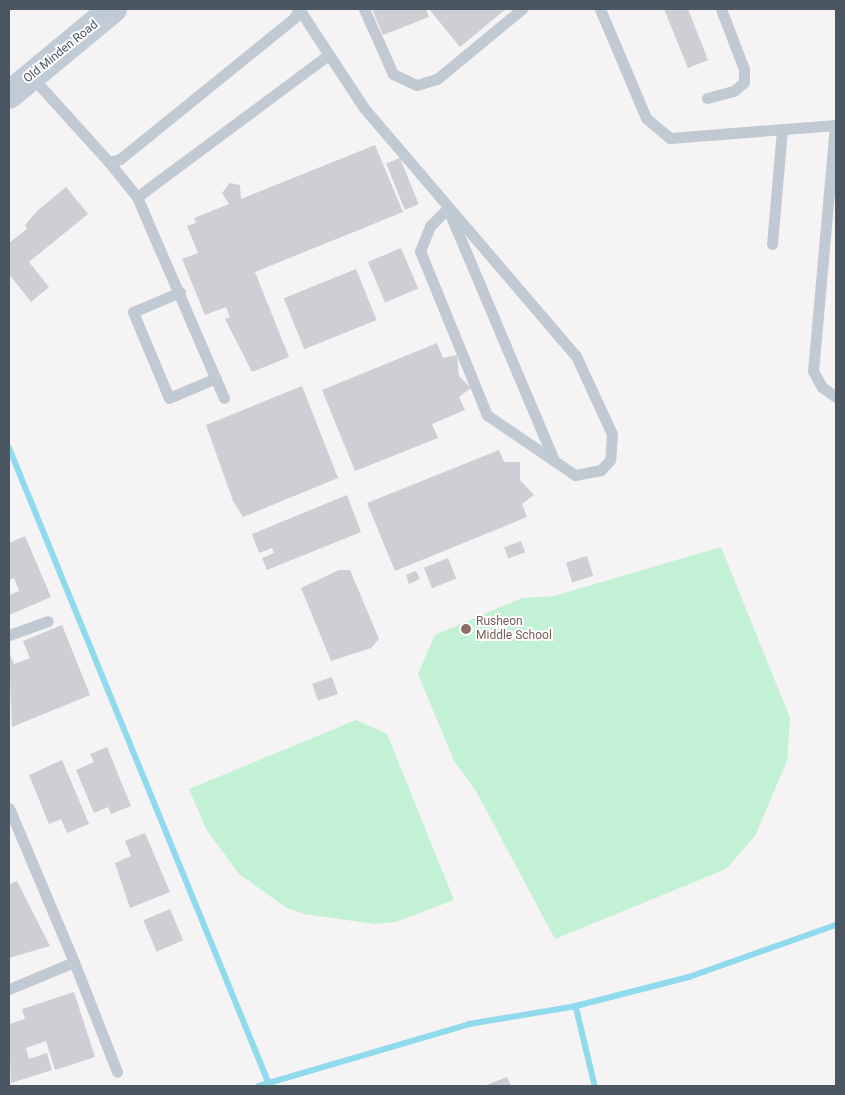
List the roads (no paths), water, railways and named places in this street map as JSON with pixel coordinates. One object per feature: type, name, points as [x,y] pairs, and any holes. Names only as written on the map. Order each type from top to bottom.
[{"type":"main road","name":"Old Minden Road","points":[[9,94],[113,9]]},
{"type":"lane","points":[[108,162],[120,159],[294,18],[299,9],[328,56],[364,108],[576,356],[601,407],[614,448],[601,470],[575,475],[553,458],[492,422],[487,415],[420,250],[430,226],[448,208]]},
{"type":"lane","points":[[364,9],[393,74],[416,85],[437,79],[522,9]]},
{"type":"lane","points":[[600,9],[642,109],[660,133],[688,140],[836,125],[814,371],[822,388],[836,397]]},
{"type":"lane","points":[[707,98],[734,91],[744,82],[744,69],[721,9]]},
{"type":"lane","points":[[137,197],[328,56]]},
{"type":"lane","points":[[31,76],[137,197],[180,292],[224,398]]},
{"type":"lane","points":[[772,244],[782,130]]},
{"type":"lane","points":[[448,208],[553,458]]},
{"type":"lane","points":[[180,292],[133,312],[169,398],[216,378]]},
{"type":"lane","points":[[9,635],[48,621]]},
{"type":"lane","points":[[9,808],[74,962],[117,1072]]},
{"type":"lane","points":[[9,989],[74,962]]},
{"type":"waterway","points":[[9,447],[269,1083]]},
{"type":"waterway","points":[[259,1086],[469,1024],[576,1006],[689,977],[836,925]]},
{"type":"waterway","points":[[576,1006],[595,1086]]},
{"type":"place","name":"Rusheon Middle School","points":[[466,629]]}]
